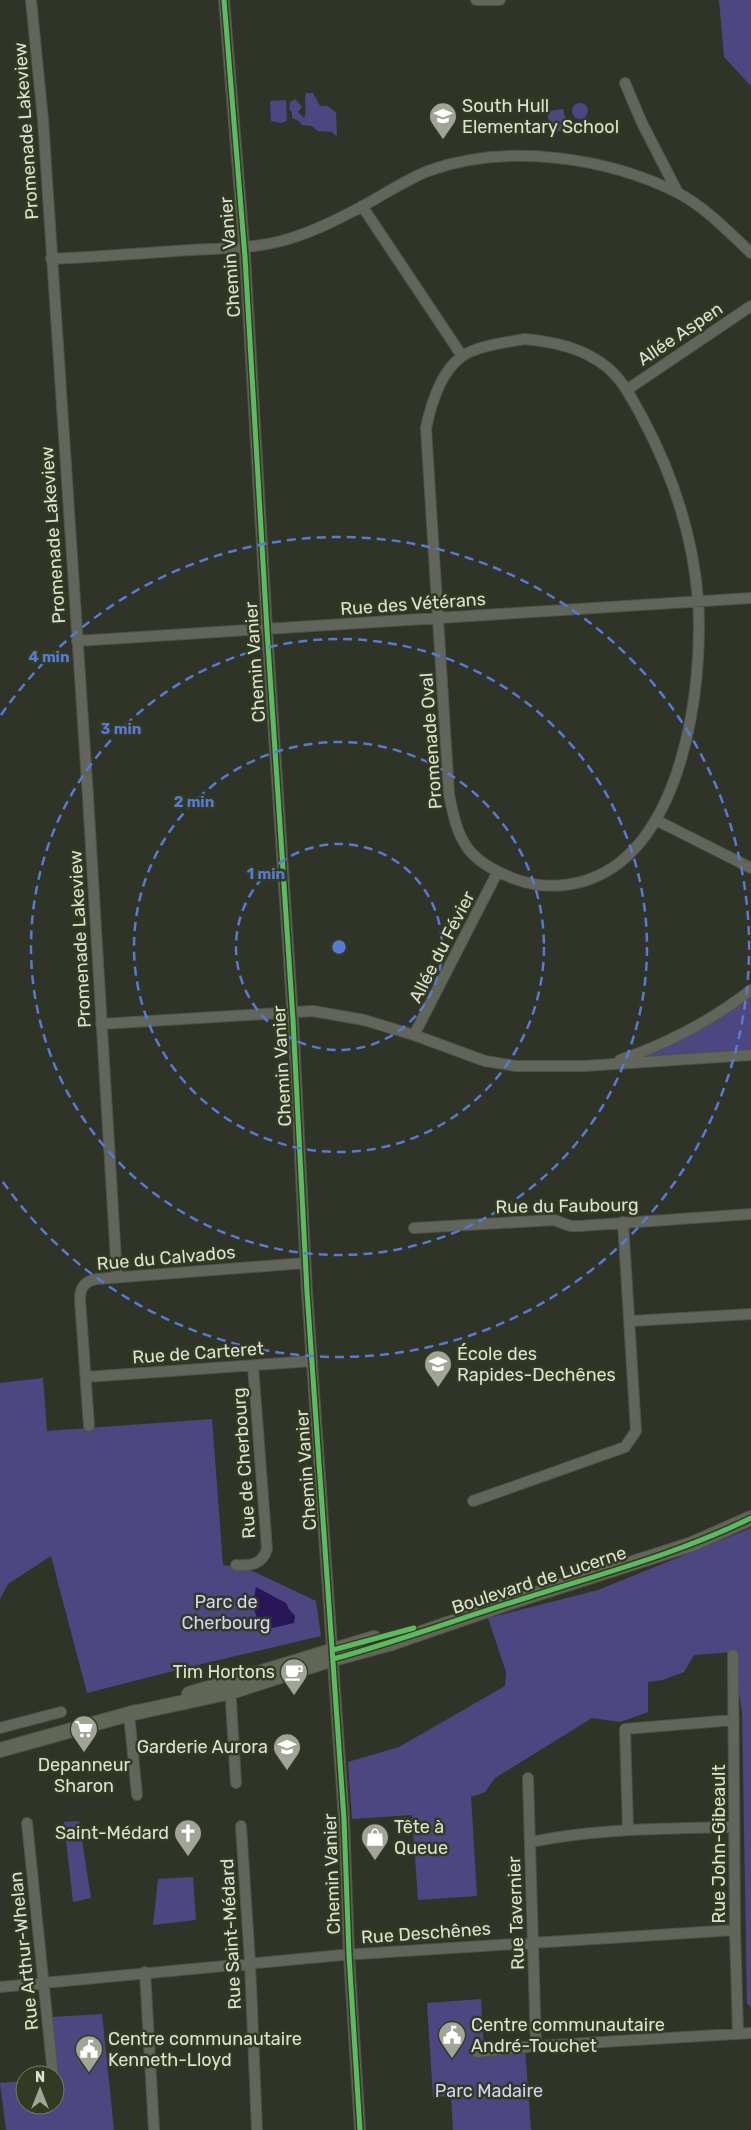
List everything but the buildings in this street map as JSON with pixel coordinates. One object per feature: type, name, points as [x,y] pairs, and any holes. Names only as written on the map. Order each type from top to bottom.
[{"type":"main road","name":"Boulevard de Lucerne","points":[[0,1750],[230,1686],[508,1603],[715,1536],[751,1518]]},
{"type":"street","name":"Promenade Lakeview","points":[[31,0],[43,120],[88,797],[117,1277]]},
{"type":"street","name":"Chemin Vanier","points":[[224,0],[244,249],[266,630],[293,1012],[305,1263],[344,1819],[349,1955],[360,2130]]},
{"type":"street","points":[[476,0],[500,0]]},
{"type":"street","points":[[625,83],[642,123],[678,194]]},
{"type":"street","points":[[51,259],[233,247],[244,249],[301,235],[431,170],[460,162],[517,156],[589,163],[618,170],[678,194],[697,206],[751,253]]},
{"type":"street","points":[[362,206],[462,356]]},
{"type":"street","name":"Allée Aspen","points":[[628,389],[751,306]]},
{"type":"street","name":"Promenade Oval","points":[[524,339],[556,342],[583,352],[607,368],[628,389],[665,462],[688,538],[695,571],[698,602],[698,675],[693,712],[684,748],[656,820],[639,844],[623,860],[602,875],[578,883],[554,886],[526,883],[497,873],[483,865],[467,848],[457,832],[453,816],[449,794],[426,428],[432,400],[444,378],[462,356],[493,344],[524,339]]},
{"type":"street","name":"Rue des Vétérans","points":[[77,640],[266,630],[751,598]]},
{"type":"street","points":[[656,820],[751,868]]},
{"type":"street","name":"Allée du Févier","points":[[414,1035],[424,1020],[497,873]]},
{"type":"street","points":[[607,1065],[656,1046],[708,1021],[751,990]]},
{"type":"street","points":[[101,1024],[293,1012],[332,1013],[364,1020],[414,1035],[485,1061],[516,1066],[607,1065],[751,1055]]},
{"type":"street","name":"Rue du Faubourg","points":[[414,1228],[554,1220],[571,1226],[751,1214]]},
{"type":"street","points":[[473,1501],[625,1448],[636,1431],[631,1321],[623,1222]]},
{"type":"street","name":"Rue du Calvados","points":[[89,1426],[80,1292],[85,1283],[91,1280],[117,1277],[305,1263]]},
{"type":"street","points":[[631,1321],[751,1314]]},
{"type":"street","name":"Rue de Carteret","points":[[86,1377],[312,1361]]},
{"type":"street","name":"Rue de Cherbourg","points":[[236,1565],[251,1566],[262,1559],[267,1549],[253,1366]]},
{"type":"street","name":"Rue John-Gibeault","points":[[733,1655],[735,1930],[738,2033]]},
{"type":"street","points":[[230,1686],[236,1783]]},
{"type":"street","points":[[0,1728],[60,1712]]},
{"type":"street","points":[[129,1714],[137,1794]]},
{"type":"street","points":[[628,1830],[625,1729],[734,1720]]},
{"type":"street","name":"Rue Tavernier","points":[[528,1778],[536,2046]]},
{"type":"street","name":"Rue Arthur-Whelan","points":[[27,1823],[52,2065]]},
{"type":"street","name":"Rue Saint-Médard","points":[[241,1826],[250,1963],[257,2130]]},
{"type":"street","points":[[531,1842],[561,1836],[628,1830],[734,1827]]},
{"type":"street","name":"Rue Deschênes","points":[[0,1987],[145,1972],[349,1955],[735,1930]]},
{"type":"street","points":[[145,1972],[154,2130]]},
{"type":"street","points":[[477,2052],[536,2046],[738,2033],[751,2034]]},
{"type":"green space","points":[[719,0],[751,0],[751,86],[724,57]]},
{"type":"green space","points":[[306,93],[313,93],[320,106],[327,106],[336,112],[337,137],[332,132],[318,131],[312,126],[302,125],[299,121],[292,118],[292,112],[289,109],[290,102],[295,99],[302,107],[298,112],[304,118],[306,112]]},
{"type":"green space","points":[[286,100],[287,121],[281,123],[271,121],[270,101]]},
{"type":"green space","points":[[580,103],[588,111],[580,119],[572,111]]},
{"type":"green space","points":[[563,109],[567,125],[562,131],[549,131],[548,111]]},
{"type":"green space","points":[[751,990],[751,1055],[607,1065],[640,1053]]},
{"type":"green space","name":"Parc de Cherbourg","points":[[43,1378],[47,1431],[212,1419],[223,1565],[248,1569],[316,1601],[321,1636],[87,1693],[51,1556],[8,1584],[0,1599],[0,1383]]},
{"type":"green space","points":[[751,1528],[751,2007],[747,2004],[742,1712],[733,1652],[694,1655],[684,1672],[662,1680],[648,1682],[648,1712],[620,1722],[592,1718],[495,1778],[485,1792],[471,1797],[477,1896],[418,1900],[412,1815],[352,1819],[348,1762],[399,1747],[505,1686],[506,1672],[488,1618],[598,1590]]},
{"type":"green space","points":[[79,1821],[91,1898],[73,1902],[64,1822]]},
{"type":"green space","points":[[193,1877],[196,1920],[153,1925],[158,1879]]},
{"type":"green space","name":"Parc Madaire","points":[[481,1999],[484,2051],[525,2048],[531,2130],[453,2130],[451,2096],[433,2097],[427,2003]]},
{"type":"green space","points":[[102,2014],[114,2130],[6,2130],[0,2083],[15,2082],[15,2115],[65,2115],[65,2065],[53,2065],[51,2017]]},
{"type":"shaded area","points":[[256,1587],[286,1603],[295,1616],[294,1623],[260,1631],[253,1604]]},
{"type":"cycle path","points":[[224,0],[245,257],[293,1020],[307,1292],[344,1819],[349,1955],[360,2130]]},
{"type":"cycle path","points":[[333,1659],[642,1562],[697,1542],[751,1518]]},
{"type":"cycle path","points":[[333,1650],[414,1628]]},
{"type":"place","name":"South Hull Elementary School","points":[[443,140]]},
{"type":"place","name":"École des Rapides-Dechênes","points":[[438,1388]]},
{"type":"place","name":"Tim Hortons","points":[[294,1696]]},
{"type":"place","name":"Depanneur Sharon","points":[[84,1753]]},
{"type":"place","name":"Garderie Aurora","points":[[287,1771]]},
{"type":"place","name":"Saint-Médard","points":[[188,1857]]},
{"type":"place","name":"Tête à Queue","points":[[375,1861]]},
{"type":"place","name":"Centre communautaire André-Touchet","points":[[452,2059]]},
{"type":"place","name":"Centre communautaire Kenneth-Lloyd","points":[[89,2073]]}]
